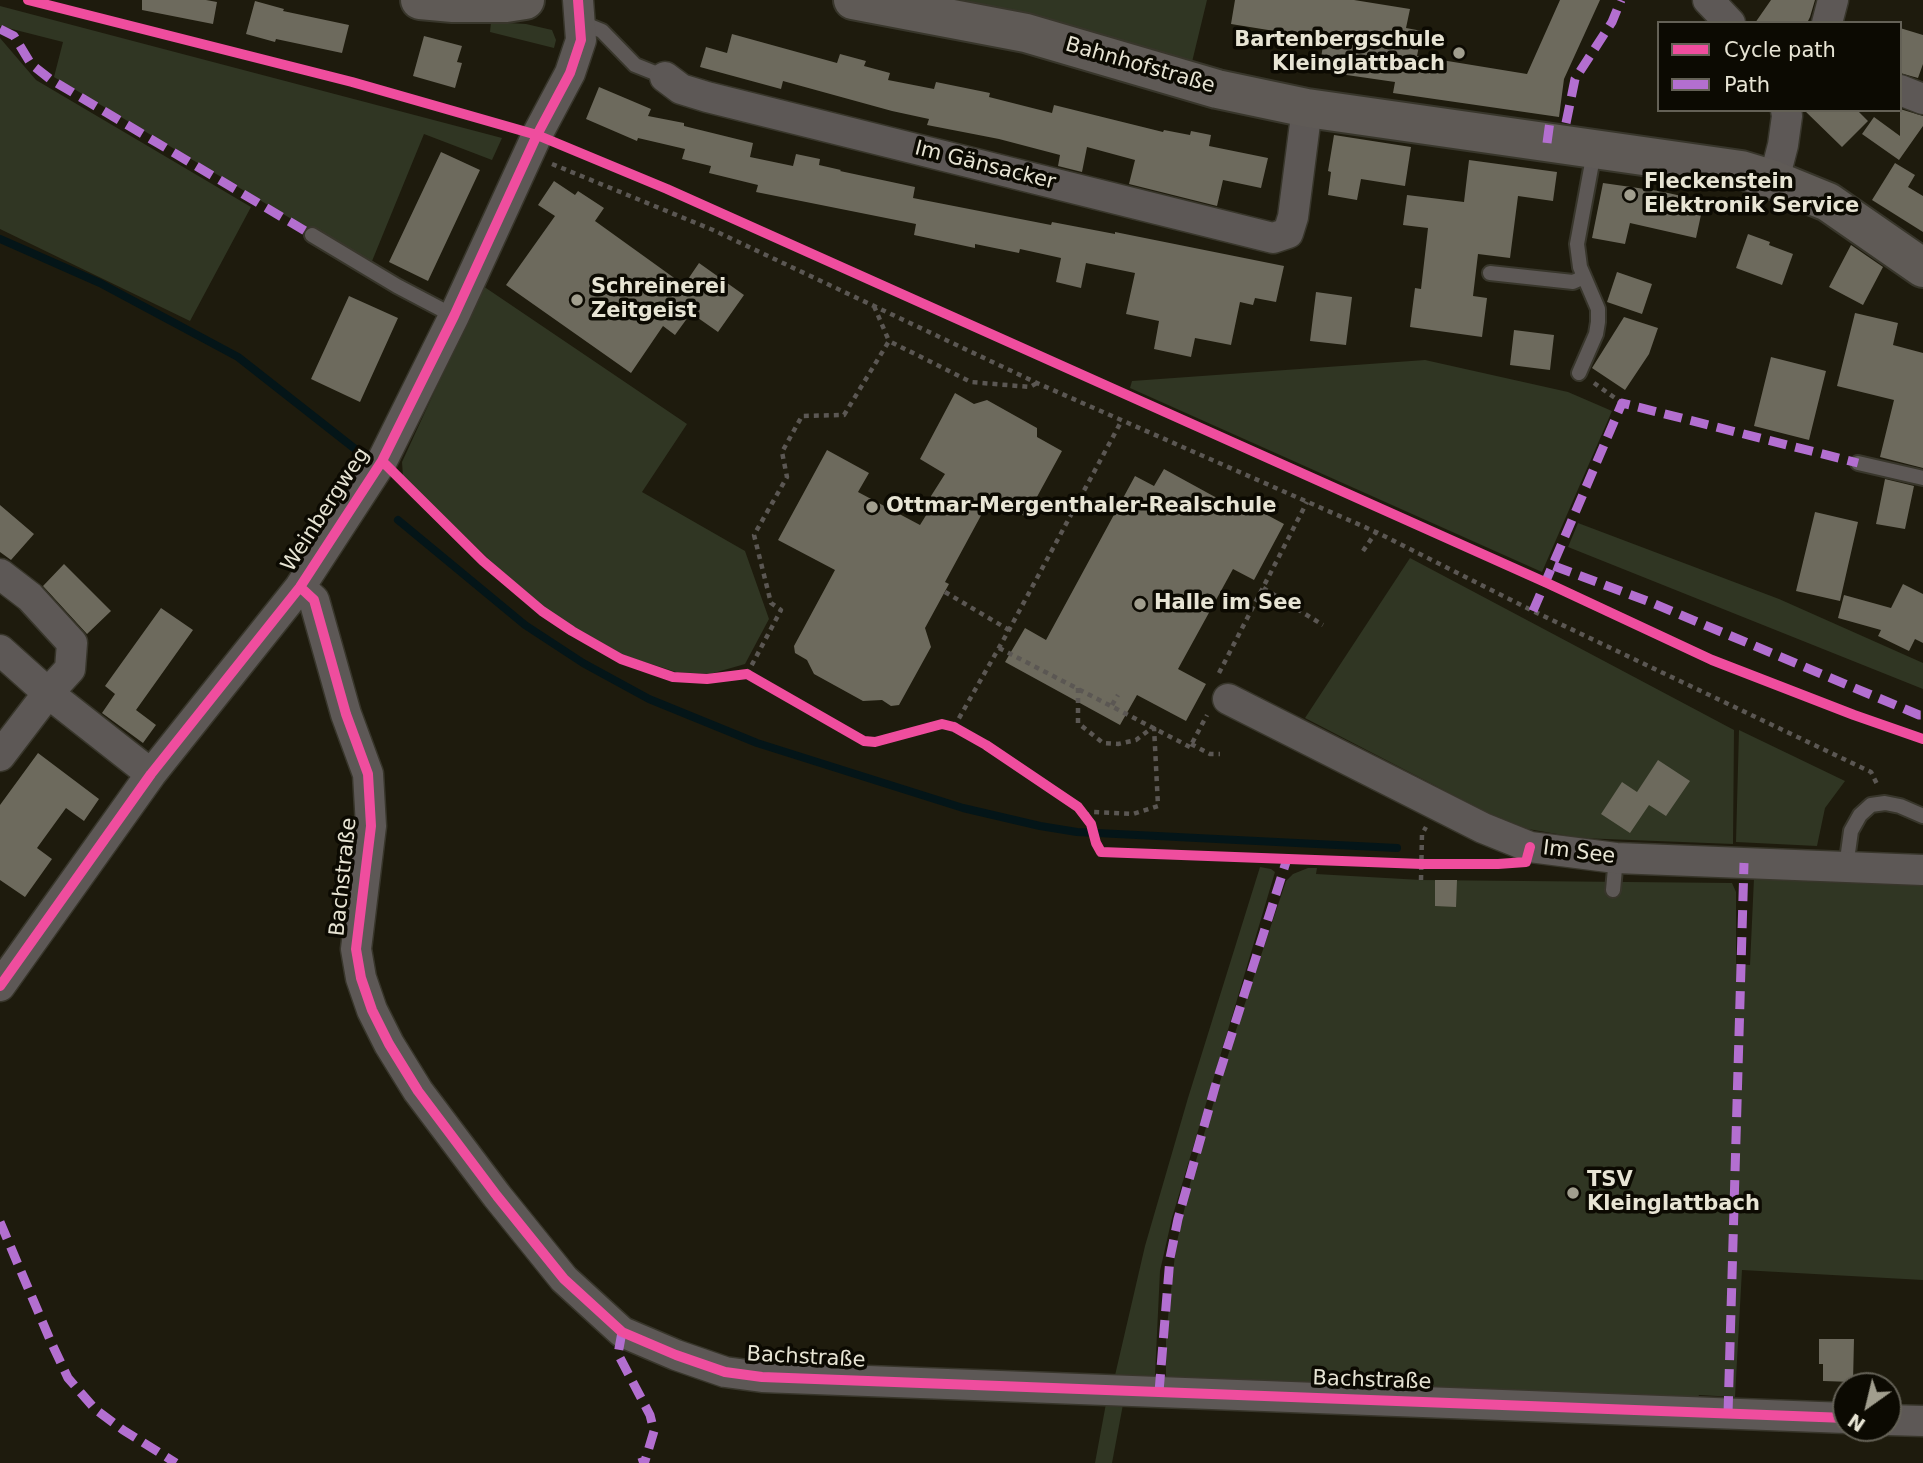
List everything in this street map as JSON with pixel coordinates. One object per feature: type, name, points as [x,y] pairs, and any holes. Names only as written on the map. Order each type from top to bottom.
[{"type":"main road","points":[[420,0],[506,3],[525,0]]},
{"type":"main road","name":"Bahnhofstraße","points":[[853,0],[1026,33],[1217,89],[1307,108],[1741,170],[1828,202],[1923,268]]},
{"type":"street","points":[[1708,0],[1728,21]]},
{"type":"street","points":[[1828,21],[1833,0]]},
{"type":"street","name":"Weinbergweg","points":[[0,986],[151,774],[300,587],[382,461],[570,73],[581,40],[578,11]]},
{"type":"street","name":"Im Gänsacker","points":[[665,77],[681,89],[707,97],[1273,238],[1288,233],[1293,218],[1307,108]]},
{"type":"street","points":[[1902,91],[1923,99]]},
{"type":"street","points":[[1774,180],[1783,145],[1786,112]]},
{"type":"street","points":[[0,574],[30,597],[72,643],[69,669],[0,756]]},
{"type":"street","name":"Bachstraße","points":[[300,587],[314,600],[346,714],[368,774],[371,826],[356,949],[361,978],[372,1010],[418,1091],[496,1196],[564,1279],[622,1332],[725,1372],[762,1377],[1832,1417]]},
{"type":"street","points":[[0,650],[48,694],[151,774]]},
{"type":"street","name":"Im See","points":[[1223,697],[1483,828],[1530,847],[1616,858],[1923,870]]},
{"type":"street","points":[[1902,1420],[1923,1421]]},
{"type":"lane","name":"Im Gänsacker","points":[[578,11],[602,30],[635,65],[665,77]]},
{"type":"lane","points":[[1585,377],[1596,334],[1598,309],[1580,267],[1577,244],[1594,149]]},
{"type":"lane","points":[[312,235],[397,286],[454,316]]},
{"type":"lane","points":[[1490,273],[1573,282],[1584,277]]},
{"type":"lane","points":[[1858,463],[1923,478]]},
{"type":"lane","points":[[1846,867],[1851,831],[1860,815],[1871,805],[1885,803],[1900,806],[1923,816]]},
{"type":"lane","points":[[1613,890],[1616,858]]},
{"type":"path","points":[[529,154],[713,230],[1037,383],[1376,532],[1533,611],[1871,772],[1885,803]]},
{"type":"path","points":[[874,306],[889,341],[971,382],[1030,387],[1037,383]]},
{"type":"path","points":[[747,674],[780,610],[771,603],[754,535],[787,477],[782,452],[802,416],[844,415],[889,341]]},
{"type":"path","points":[[1585,377],[1622,402]]},
{"type":"path","points":[[954,727],[1122,420]]},
{"type":"path","points":[[999,648],[1190,747],[1223,697],[1222,687],[1214,683],[1307,502]]},
{"type":"path","points":[[1363,551],[1376,532]]},
{"type":"path","points":[[1263,587],[1322,625]]},
{"type":"path","points":[[945,592],[1009,630]]},
{"type":"path","points":[[1078,688],[1079,723],[1103,743],[1118,744],[1136,740],[1154,727]]},
{"type":"path","points":[[1112,705],[1118,695]]},
{"type":"path","points":[[1085,816],[1094,812],[1133,814],[1158,806],[1154,727]]},
{"type":"path","points":[[1191,744],[1210,754],[1220,754]]},
{"type":"path","points":[[1421,880],[1422,834],[1438,805]]},
{"type":"green space","points":[[963,0],[1207,0],[1192,62]]},
{"type":"green space","points":[[0,6],[502,138],[492,160],[424,134],[370,266],[54,77],[63,42],[0,26]]},
{"type":"green space","points":[[491,22],[526,24],[552,30],[556,40],[554,48],[490,32]]},
{"type":"green space","points":[[0,38],[36,80],[251,207],[190,321],[0,229]]},
{"type":"green space","points":[[483,286],[687,424],[642,492],[745,551],[769,619],[745,664],[710,674],[676,672],[623,655],[549,612],[497,567],[403,477],[402,462]]},
{"type":"green space","points":[[1425,360],[1568,392],[1612,411],[1542,572],[1130,388],[1132,381]]},
{"type":"green space","points":[[1578,523],[1779,599],[1923,663],[1923,689],[1568,547]]},
{"type":"green space","points":[[1410,558],[1734,730],[1733,844],[1580,838],[1528,829],[1488,813],[1305,718]]},
{"type":"green space","points":[[1739,730],[1845,781],[1825,808],[1817,846],[1736,842]]},
{"type":"green space","points":[[1260,867],[1275,872],[1172,1218],[1160,1271],[1155,1375],[1150,1382],[1113,1384],[1145,1246]]},
{"type":"green space","name":"TSV Kleinglattbach","points":[[1308,868],[1317,868],[1316,874],[1421,880],[1732,883],[1736,892],[1736,964],[1750,965],[1754,878],[1923,885],[1923,1280],[1742,1270],[1735,1397],[1699,1395],[1695,1405],[1174,1386],[1166,1376],[1166,1335],[1176,1246],[1194,1167],[1286,881],[1293,874]]},
{"type":"green space","points":[[1107,1398],[1124,1399],[1112,1463],[1095,1463]]},
{"type":"building","points":[[142,0],[217,2],[213,24],[142,10]]},
{"type":"building","points":[[1235,0],[1354,0],[1410,9],[1406,28],[1422,31],[1417,56],[1527,74],[1560,0],[1600,0],[1564,79],[1559,117],[1393,93],[1395,82],[1319,71],[1324,39],[1231,24]]},
{"type":"building","points":[[1771,0],[1815,0],[1808,21],[1756,21]]},
{"type":"building","points":[[255,1],[284,9],[283,11],[349,25],[342,53],[276,39],[275,42],[246,34]]},
{"type":"building","points":[[1902,29],[1923,35],[1923,64],[1918,78],[1902,74]]},
{"type":"building","points":[[732,34],[837,63],[840,54],[866,61],[864,66],[890,73],[888,80],[934,89],[936,82],[990,93],[989,97],[1052,113],[1054,105],[1163,132],[1190,135],[1191,131],[1211,135],[1209,146],[1268,158],[1261,188],[1223,180],[1217,206],[1129,184],[1135,160],[1087,147],[1082,172],[1058,166],[1060,155],[999,139],[927,125],[929,119],[783,81],[781,89],[700,67],[706,47],[727,53]]},
{"type":"building","points":[[424,36],[462,46],[457,62],[462,63],[455,88],[413,76]]},
{"type":"building","points":[[599,87],[651,109],[648,116],[684,123],[684,126],[753,143],[750,157],[793,166],[796,154],[820,159],[819,165],[840,171],[915,187],[913,198],[1051,225],[1052,222],[1115,232],[1284,266],[1276,302],[1255,298],[1253,305],[1240,302],[1231,345],[1195,338],[1191,357],[1154,349],[1159,321],[1126,314],[1135,273],[1086,263],[1081,288],[1056,282],[1061,258],[1020,249],[1019,253],[975,244],[975,248],[914,235],[916,224],[756,192],[758,185],[709,173],[711,166],[682,159],[685,149],[638,138],[637,141],[586,119]]},
{"type":"building","points":[[1902,110],[1923,116],[1923,126],[1899,160],[1862,134],[1874,117],[1900,136]]},
{"type":"building","points":[[1806,112],[1859,112],[1868,121],[1842,147]]},
{"type":"building","points":[[1334,135],[1411,147],[1405,186],[1361,179],[1357,200],[1328,195],[1331,172],[1328,171]]},
{"type":"building","points":[[441,152],[480,170],[428,281],[389,262]]},
{"type":"building","points":[[1469,160],[1557,172],[1553,201],[1518,196],[1510,258],[1478,254],[1473,296],[1487,298],[1482,337],[1410,327],[1415,288],[1421,289],[1428,228],[1403,225],[1407,195],[1464,202]]},
{"type":"building","points":[[1895,163],[1915,175],[1908,187],[1923,196],[1923,232],[1872,200]]},
{"type":"building","points":[[554,181],[575,195],[578,191],[604,208],[595,221],[684,285],[699,263],[744,295],[718,332],[691,313],[675,335],[663,326],[631,373],[506,285],[555,216],[538,205]]},
{"type":"building","points":[[1603,183],[1704,201],[1696,238],[1630,223],[1625,244],[1592,238]]},
{"type":"building","points":[[1748,234],[1793,254],[1782,285],[1736,268]]},
{"type":"building","points":[[1851,245],[1883,267],[1863,305],[1829,287]]},
{"type":"building","points":[[1617,272],[1652,284],[1642,314],[1607,302]]},
{"type":"building","points":[[1316,292],[1352,297],[1346,345],[1310,341]]},
{"type":"building","points":[[349,296],[398,318],[360,402],[311,379]]},
{"type":"building","points":[[1855,313],[1898,323],[1893,345],[1923,353],[1923,468],[1880,457],[1894,400],[1837,386]]},
{"type":"building","points":[[1624,317],[1658,328],[1649,354],[1625,390],[1592,368]]},
{"type":"building","points":[[1514,330],[1554,335],[1550,370],[1510,365]]},
{"type":"building","points":[[1771,357],[1826,371],[1809,440],[1754,426]]},
{"type":"building","points":[[955,393],[974,404],[987,400],[1037,428],[1037,437],[1062,451],[1026,517],[991,497],[945,582],[949,584],[925,628],[931,647],[899,705],[891,706],[882,700],[863,701],[814,674],[807,660],[795,653],[794,646],[835,570],[778,540],[827,450],[869,473],[858,492],[920,525],[933,504],[931,496],[945,474],[920,459]]},
{"type":"building","name":"Halle im See","points":[[1164,469],[1237,509],[1241,501],[1284,524],[1254,580],[1233,569],[1178,669],[1206,684],[1186,721],[1137,695],[1120,725],[1005,662],[1025,628],[1046,640],[1135,476],[1154,486]]},
{"type":"building","points":[[1885,479],[1914,486],[1905,529],[1876,524]]},
{"type":"building","points":[[0,505],[34,534],[11,560],[0,552]]},
{"type":"building","points":[[1815,512],[1858,522],[1840,601],[1796,591]]},
{"type":"building","points":[[64,564],[111,611],[87,634],[43,586]]},
{"type":"building","points":[[1903,584],[1923,594],[1923,643],[1915,639],[1909,651],[1878,636],[1881,630],[1838,618],[1844,595],[1891,608]]},
{"type":"building","points":[[161,608],[193,630],[136,710],[156,725],[143,743],[102,713],[115,694],[105,686]]},
{"type":"building","points":[[38,753],[99,799],[84,821],[66,808],[37,848],[52,859],[25,897],[0,880],[0,805]]},
{"type":"building","points":[[1658,760],[1690,781],[1666,816],[1649,805],[1630,833],[1601,814],[1622,782],[1637,792]]},
{"type":"building","points":[[1435,880],[1457,880],[1456,907],[1435,906]]},
{"type":"building","points":[[1819,1339],[1854,1339],[1853,1372],[1832,1372],[1832,1381],[1823,1381],[1823,1364],[1819,1364]]},
{"type":"waterway","points":[[0,239],[100,283],[238,357],[359,452]]},
{"type":"waterway","points":[[398,520],[525,625],[583,663],[649,699],[757,743],[963,808],[1040,826],[1077,832],[1397,848]]},
{"type":"marked path","points":[[1566,123],[1575,79],[1612,22],[1621,0]]},
{"type":"marked path","points":[[0,29],[14,36],[31,64],[50,79],[312,235]]},
{"type":"marked path","points":[[1547,143],[1550,121]]},
{"type":"marked path","points":[[1533,611],[1622,403],[1858,463]]},
{"type":"marked path","points":[[1554,566],[1650,602],[1923,715]]},
{"type":"marked path","points":[[1159,1392],[1170,1258],[1178,1219],[1215,1087],[1287,859]]},
{"type":"marked path","points":[[1728,1414],[1744,863]]},
{"type":"marked path","points":[[0,1222],[68,1378],[95,1409],[176,1463]]},
{"type":"marked path","points":[[622,1332],[618,1354],[650,1415],[654,1431],[645,1461],[639,1463]]},
{"type":"cycle path","points":[[28,0],[352,82],[537,135],[667,189],[1547,583],[1712,660],[1923,739]]},
{"type":"cycle path","points":[[0,986],[151,774],[300,587],[382,461],[454,316],[537,135],[570,73],[581,40],[578,0]]},
{"type":"cycle path","points":[[382,461],[483,561],[542,611],[621,659],[673,677],[707,679],[747,674],[864,741],[875,742],[942,724],[954,727],[986,745],[1078,807],[1091,824],[1101,852],[1422,864],[1498,864],[1526,862],[1530,847]]},
{"type":"cycle path","points":[[300,587],[314,600],[346,714],[368,774],[371,826],[356,949],[361,978],[372,1010],[418,1091],[497,1196],[564,1279],[622,1332],[725,1372],[762,1377],[1832,1417]]},
{"type":"place","name":"Bartenbergschule Kleinglattbach","points":[[1459,53]]},
{"type":"place","name":"Fleckenstein Elektronik Service","points":[[1630,195]]},
{"type":"place","name":"Schreinerei Zeitgeist","points":[[577,300]]},
{"type":"place","name":"Ottmar-Mergenthaler-Realschule","points":[[872,507]]},
{"type":"place","name":"Halle im See","points":[[1140,604]]},
{"type":"place","name":"TSV Kleinglattbach","points":[[1573,1193]]}]
